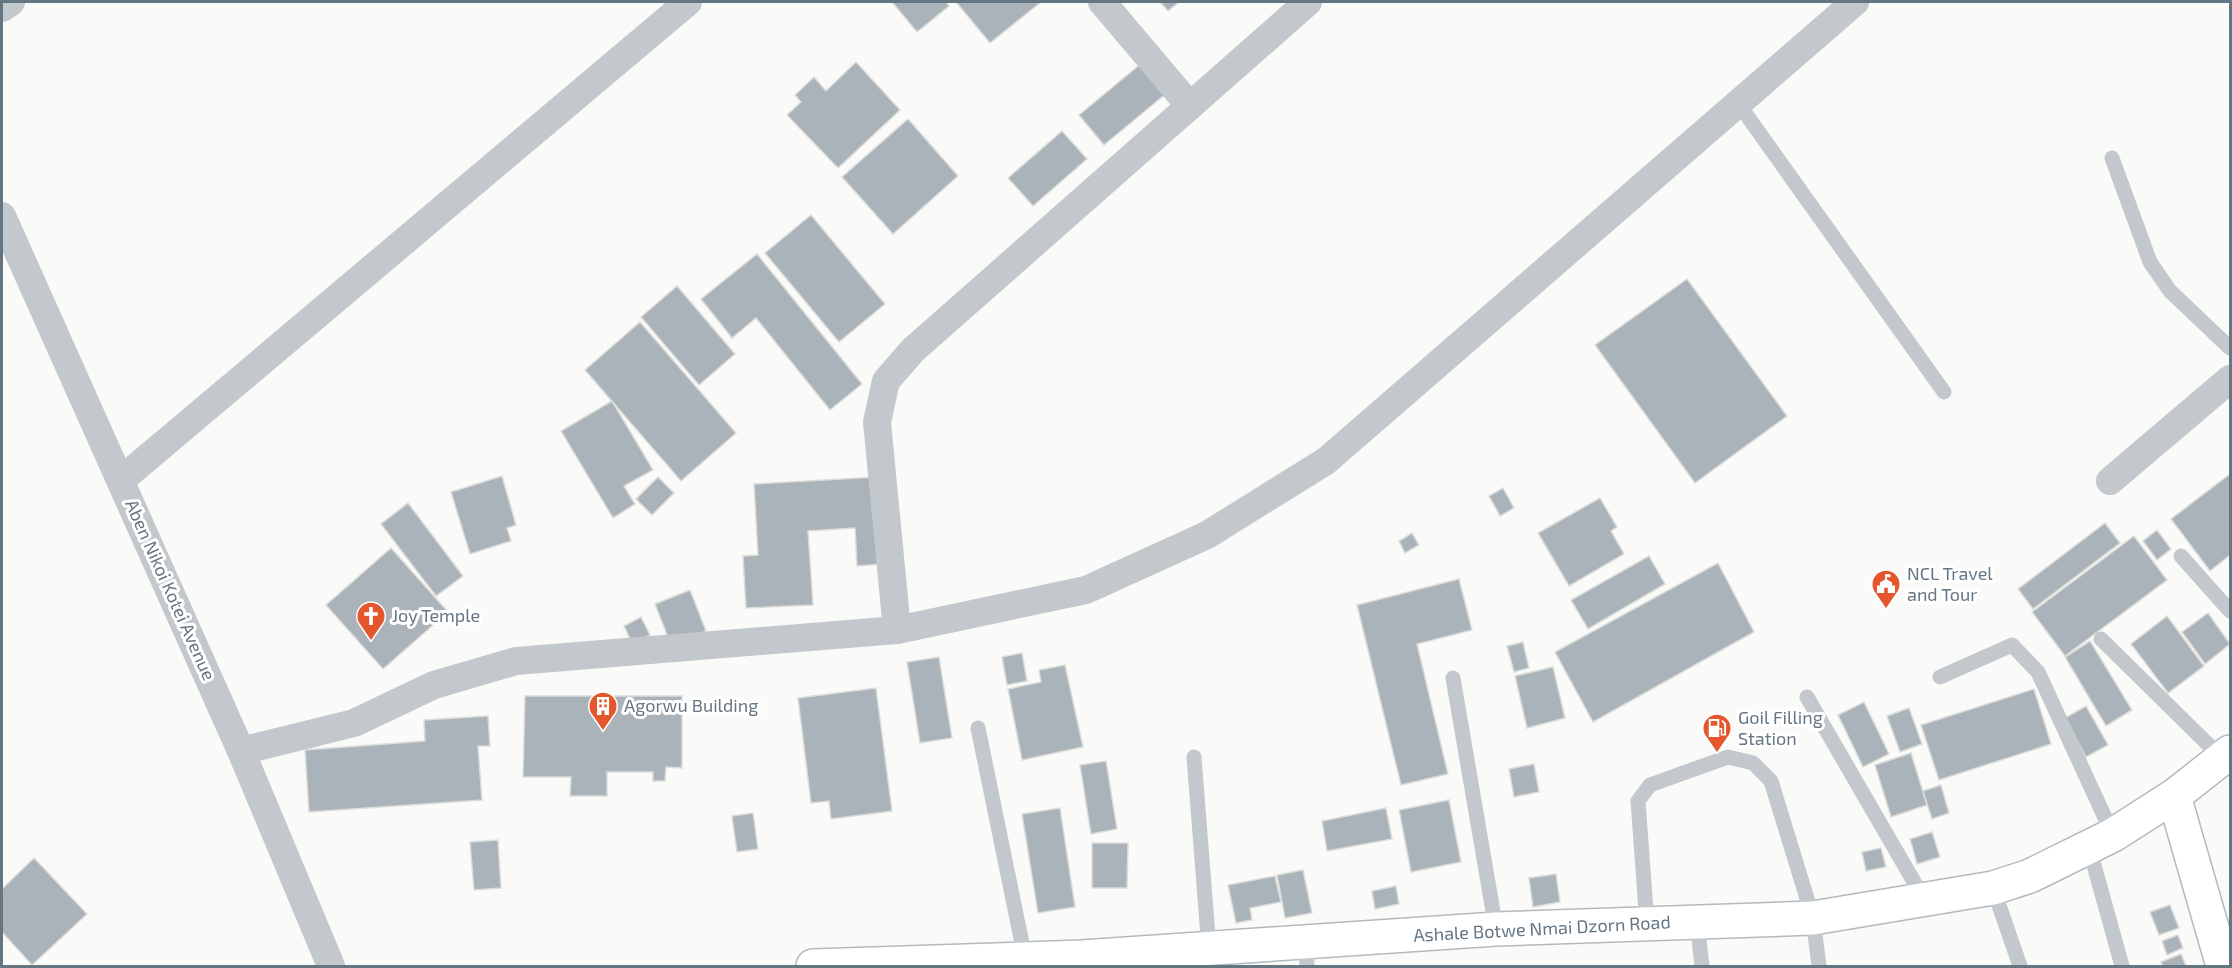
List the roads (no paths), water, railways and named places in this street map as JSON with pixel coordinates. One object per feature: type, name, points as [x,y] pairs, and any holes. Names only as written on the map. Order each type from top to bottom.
[{"type":"main road","name":"Ashale Botwe Nmai Dzorn Road","points":[[813,966],[1025,958],[1080,962],[1221,954],[1306,954],[1496,929],[1813,918],[1993,888],[2030,876],[2101,841],[2174,796],[2227,755]]},
{"type":"main road","points":[[2174,796],[2225,957]]},
{"type":"street","points":[[2,8],[11,2]]},
{"type":"street","points":[[121,480],[688,2]]},
{"type":"street","points":[[1102,2],[1190,106]]},
{"type":"street","points":[[897,630],[877,422],[886,381],[913,350],[1308,2]]},
{"type":"street","points":[[241,751],[354,723],[434,685],[516,661],[897,630],[1086,590],[1207,536],[1326,461],[1855,2]]},
{"type":"street","name":"Aben Nikoi Kotei Avenue","points":[[2,216],[241,751],[332,966]]},
{"type":"street","points":[[2110,481],[2230,379]]},
{"type":"lane","points":[[1738,103],[1944,392]]},
{"type":"lane","points":[[2112,158],[2150,262],[2169,291],[2230,348]]},
{"type":"lane","points":[[2181,556],[2230,611]]},
{"type":"lane","points":[[2101,639],[2227,755]]},
{"type":"lane","points":[[1940,677],[2012,645],[2038,672],[2101,841],[2122,966]]},
{"type":"lane","points":[[1453,678],[1496,929]]},
{"type":"lane","points":[[1807,697],[1924,899]]},
{"type":"lane","points":[[978,728],[1025,958]]},
{"type":"lane","points":[[1194,757],[1221,954]]},
{"type":"lane","points":[[1647,924],[1638,801],[1650,785],[1728,757],[1753,763],[1771,781],[1813,918],[1819,966]]},
{"type":"lane","points":[[1993,888],[2020,966]]},
{"type":"lane","points":[[1697,922],[1702,966]]},
{"type":"place","name":"NCL Travel and Tour","points":[[1886,610]]},
{"type":"place","name":"Joy Temple","points":[[371,642]]},
{"type":"place","name":"Agorwu Building","points":[[603,732]]},
{"type":"place","name":"Goil Filling Station","points":[[1717,754]]}]
